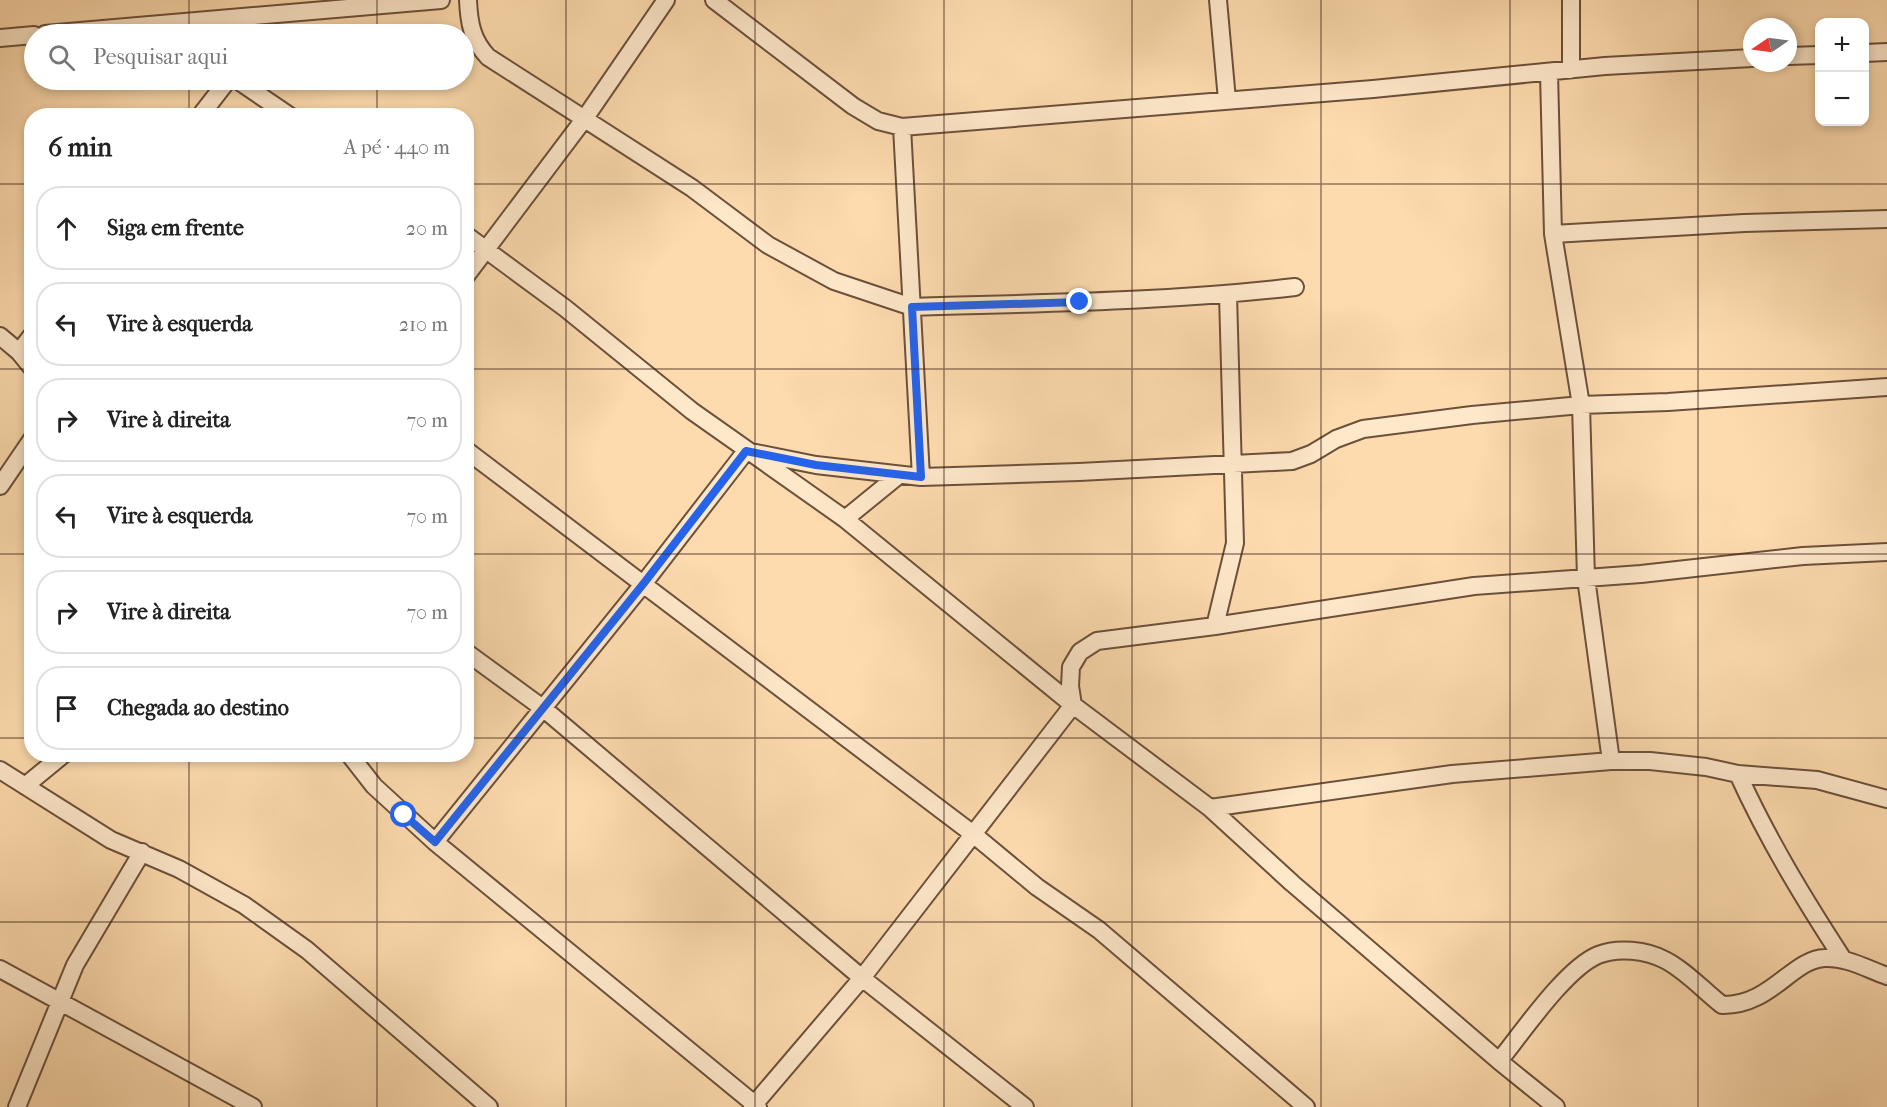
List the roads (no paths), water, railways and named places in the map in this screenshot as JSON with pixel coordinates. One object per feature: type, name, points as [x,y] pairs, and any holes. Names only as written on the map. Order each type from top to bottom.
[{"type":"street","points":[[217,24],[441,0]]},
{"type":"street","points":[[468,0],[471,24]]},
{"type":"street","points":[[474,264],[585,118],[666,0]]},
{"type":"street","points":[[714,0],[853,106],[878,121],[902,128],[1571,70],[1743,59]]},
{"type":"street","points":[[1218,0],[1227,100]]},
{"type":"street","points":[[1571,0],[1571,70]]},
{"type":"street","points":[[0,38],[24,36]]},
{"type":"street","points":[[474,38],[477,45],[488,57],[692,188],[768,245],[834,281],[912,307],[1228,295],[1295,287]]},
{"type":"street","points":[[1869,53],[1887,52]]},
{"type":"street","points":[[1797,56],[1815,55]]},
{"type":"street","points":[[1549,73],[1553,234],[1581,405],[1586,578],[1611,761]]},
{"type":"street","points":[[206,108],[220,90]]},
{"type":"street","points":[[252,90],[278,108]]},
{"type":"street","points":[[902,128],[921,477]]},
{"type":"street","points":[[1553,234],[1744,223],[1887,219]]},
{"type":"street","points":[[474,240],[746,451],[844,519],[1073,705],[1210,808],[1292,883],[1499,1062],[1556,1107]]},
{"type":"street","points":[[1215,626],[1235,543],[1228,295]]},
{"type":"street","points":[[0,336],[24,358]]},
{"type":"street","points":[[19,352],[24,345]]},
{"type":"street","points":[[746,451],[816,465],[921,477],[1079,472],[1233,462],[1292,461],[1311,454],[1336,439],[1363,429],[1581,405],[1668,402],[1887,387]]},
{"type":"street","points":[[0,486],[24,451]]},
{"type":"street","points":[[435,842],[644,583],[746,451]]},
{"type":"street","points":[[474,456],[974,834],[1038,887],[1099,930],[1306,1107]]},
{"type":"street","points":[[844,519],[899,475]]},
{"type":"street","points":[[355,762],[374,786],[435,842],[755,1106],[862,978],[1073,705],[1070,686],[1071,667],[1080,652],[1097,640],[1215,626],[1474,586],[1586,578],[1803,556],[1887,552]]},
{"type":"street","points":[[474,658],[544,708],[862,978],[1025,1107]]},
{"type":"street","points":[[1210,808],[1452,774],[1611,761],[1706,767],[1738,774],[1817,780],[1887,799]]},
{"type":"street","points":[[25,786],[54,762]]},
{"type":"street","points":[[0,770],[80,822],[179,869],[244,905],[307,950],[489,1107]]},
{"type":"street","points":[[1738,774],[1764,831],[1791,878],[1844,959]]},
{"type":"street","points":[[17,1107],[75,965],[142,852]]},
{"type":"street","points":[[1499,1062],[1576,970],[1597,955],[1617,950],[1639,952],[1664,960],[1722,1005],[1734,1005],[1759,998],[1810,962],[1823,958],[1844,959],[1887,976]]},
{"type":"street","points":[[0,969],[253,1107]]}]
